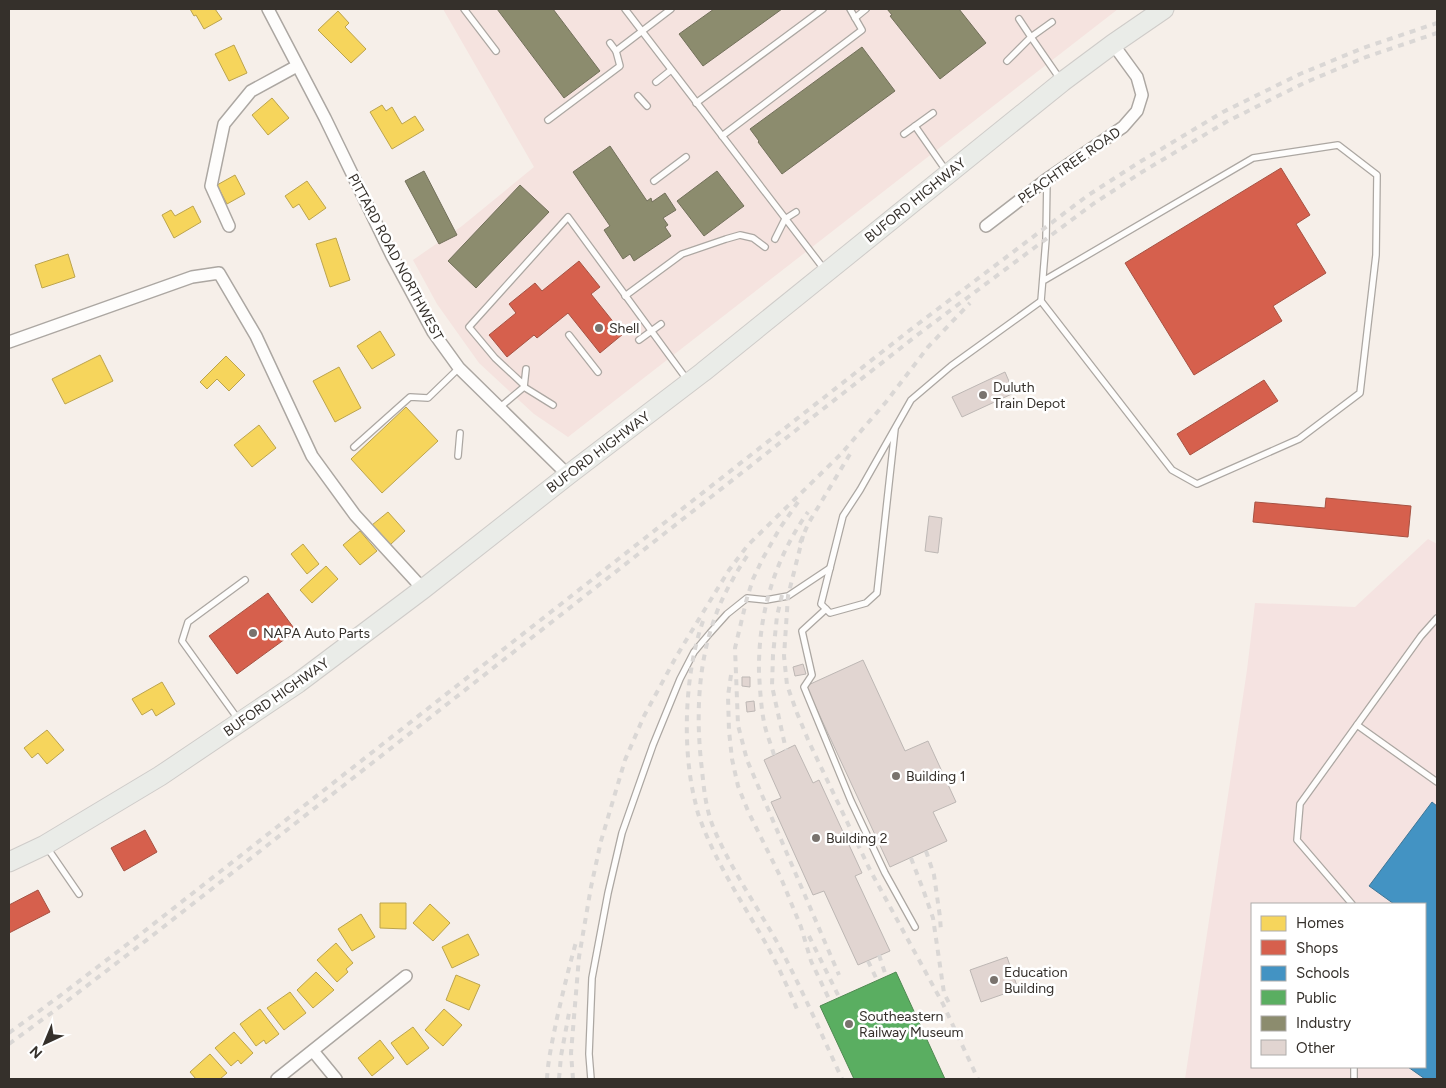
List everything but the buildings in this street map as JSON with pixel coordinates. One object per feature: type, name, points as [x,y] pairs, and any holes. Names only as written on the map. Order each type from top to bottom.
[{"type":"main road","name":"BUFORD HIGHWAY","points":[[9,862],[45,845],[160,776],[298,683],[423,589],[689,383],[1062,82],[1164,9]]},
{"type":"street","name":"PITTARD ROAD NORTHWEST","points":[[268,9],[325,118],[392,256],[433,332],[459,368],[568,475]]},
{"type":"street","name":"PEACHTREE ROAD","points":[[986,226],[1046,179],[1123,127],[1136,111],[1142,95],[1137,76],[1113,44]]},
{"type":"street","points":[[229,226],[211,186],[224,124],[251,91],[298,66]]},
{"type":"street","points":[[9,342],[192,277],[219,273],[256,336],[312,456],[355,515],[423,589]]},
{"type":"street","points":[[277,1079],[406,976]]},
{"type":"street","points":[[313,1051],[336,1079]]},
{"type":"lane","points":[[464,9],[496,51]]},
{"type":"lane","points":[[625,9],[827,273]]},
{"type":"lane","points":[[616,51],[671,9]]},
{"type":"lane","points":[[696,102],[824,9]]},
{"type":"lane","points":[[722,136],[862,30],[850,9]]},
{"type":"lane","points":[[855,18],[866,9]]},
{"type":"lane","points":[[1019,19],[1062,82]]},
{"type":"lane","points":[[1007,61],[1031,37],[1052,22]]},
{"type":"lane","points":[[548,120],[620,66],[616,51],[610,43]]},
{"type":"lane","points":[[656,82],[671,70]]},
{"type":"lane","points":[[638,96],[647,106]]},
{"type":"lane","points":[[904,134],[933,114]]},
{"type":"lane","points":[[915,126],[949,173]]},
{"type":"lane","points":[[1043,281],[1253,158],[1338,145],[1377,175],[1376,255],[1360,393],[1299,439],[1197,484],[1172,470],[1041,301],[1046,239],[1046,179]]},
{"type":"lane","points":[[654,181],[686,157]]},
{"type":"lane","points":[[775,239],[786,219],[796,212]]},
{"type":"lane","points":[[553,405],[524,386],[495,358],[469,327],[568,217],[689,383]]},
{"type":"lane","points":[[625,296],[682,254],[740,235],[753,238],[765,247]]},
{"type":"lane","points":[[895,429],[877,593],[866,603],[830,613],[821,604],[843,516],[911,400],[951,366],[1041,301]]},
{"type":"lane","points":[[639,340],[661,324]]},
{"type":"lane","points":[[569,336],[598,372]]},
{"type":"lane","points":[[354,447],[410,397],[428,398],[459,368]]},
{"type":"lane","points":[[499,408],[524,386],[526,369]]},
{"type":"lane","points":[[458,456],[460,433]]},
{"type":"lane","points":[[591,1079],[589,1054],[592,978],[608,893],[622,833],[653,745],[680,679],[694,652],[727,614],[747,598],[766,600],[788,596],[830,568]]},
{"type":"lane","points":[[241,722],[182,641],[188,622],[245,580]]},
{"type":"lane","points":[[826,609],[802,631],[812,675],[804,687],[851,801],[885,873],[914,927]]},
{"type":"lane","points":[[1351,903],[1297,840],[1300,804],[1421,636],[1437,618]]},
{"type":"lane","points":[[1357,724],[1437,782]]},
{"type":"lane","points":[[45,845],[79,894]]},
{"type":"shaded area","points":[[443,9],[1118,9],[568,437],[534,414],[479,363],[437,304],[413,260],[462,226],[534,167]]},
{"type":"shaded area","points":[[1428,539],[1437,544],[1437,1079],[1185,1079],[1247,670],[1255,603],[1355,607]]},
{"type":"railway","points":[[9,1033],[142,933],[910,330],[1087,196],[1223,112],[1300,74],[1363,48],[1437,23]]},
{"type":"railway","points":[[9,1044],[148,939],[916,336],[1093,204],[1142,172],[1226,122],[1304,83],[1366,57],[1437,33]]},
{"type":"railway","points":[[573,1079],[571,1053],[579,957],[591,887],[601,841],[625,760],[644,716],[702,614],[729,570],[748,545],[841,454],[886,402],[928,347],[970,303]]},
{"type":"railway","points":[[800,543],[808,524],[853,449]]},
{"type":"railway","points":[[798,502],[763,558],[747,598],[735,648],[738,725],[747,760],[839,975]]},
{"type":"railway","points":[[774,755],[765,726],[761,704],[759,673],[761,630],[770,589],[777,569],[796,530],[808,512]]},
{"type":"railway","points":[[803,536],[788,596],[784,656],[787,685],[809,742],[870,870],[943,1004],[978,1079]]},
{"type":"railway","points":[[747,556],[722,601],[706,647],[699,696],[700,745],[706,800],[711,822],[721,844],[786,959],[842,1079]]},
{"type":"railway","points":[[782,595],[777,616],[772,686],[786,750]]},
{"type":"railway","points":[[703,621],[692,663],[687,708],[690,776],[697,811],[714,851],[770,951],[799,1014]]},
{"type":"railway","points":[[731,675],[728,696],[729,731],[732,759],[738,786],[748,811],[781,878],[801,927],[811,961],[830,1001]]},
{"type":"railway","points":[[926,851],[934,875],[941,932]]},
{"type":"railway","points":[[911,858],[933,918],[944,993],[949,1003]]},
{"type":"railway","points":[[809,936],[839,997]]},
{"type":"railway","points":[[547,1079],[557,1018],[576,942]]},
{"type":"railway","points":[[879,955],[886,976]]},
{"type":"railway","points":[[868,961],[877,980]]},
{"type":"railway","points":[[559,1079],[569,1013]]},
{"type":"place","name":"Shell","points":[[599,328]]},
{"type":"place","name":"Duluth Train Depot","points":[[983,395]]},
{"type":"place","name":"NAPA Auto Parts","points":[[253,633]]},
{"type":"place","name":"Building 1","points":[[896,776]]},
{"type":"place","name":"Building 2","points":[[816,838]]},
{"type":"place","name":"Education Building","points":[[994,980]]},
{"type":"place","name":"Southeastern Railway Museum","points":[[849,1024]]}]
